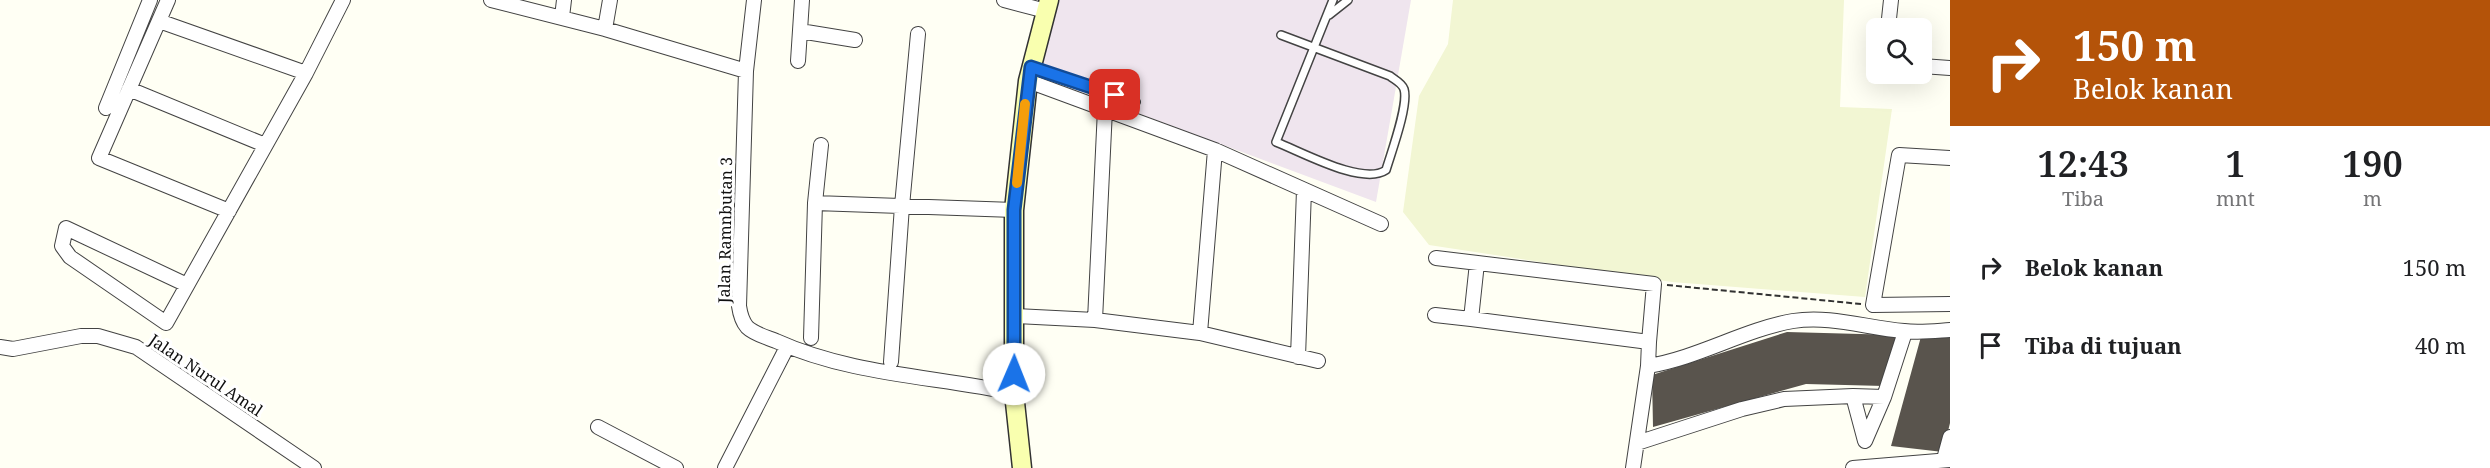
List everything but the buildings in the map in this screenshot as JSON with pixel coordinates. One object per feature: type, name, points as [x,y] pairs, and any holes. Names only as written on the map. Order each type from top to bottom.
[{"type":"main road","points":[[1022,468],[1014,393],[1014,210],[1029,74],[1047,5]]},
{"type":"street","points":[[105,108],[150,0]]},
{"type":"street","points":[[168,0],[99,158],[229,211]]},
{"type":"street","points":[[187,285],[66,228],[62,246],[70,257],[166,323],[306,73],[343,0]]},
{"type":"street","points":[[491,0],[605,28],[746,71]]},
{"type":"street","points":[[562,17],[564,0]]},
{"type":"street","points":[[605,28],[610,0]]},
{"type":"street","name":"Jalan Ramnbutan 3","points":[[754,0],[746,71],[739,306],[748,328],[788,347],[876,372],[974,385],[1014,393]]},
{"type":"street","points":[[798,61],[802,0]]},
{"type":"street","points":[[1004,0],[1047,5]]},
{"type":"street","points":[[1889,18],[1891,0]]},
{"type":"street","points":[[159,21],[306,73]]},
{"type":"street","points":[[800,32],[855,40]]},
{"type":"street","points":[[891,362],[902,206],[918,34]]},
{"type":"street","points":[[1932,67],[1950,68]]},
{"type":"street","points":[[1029,74],[1105,109],[1215,150],[1381,224]]},
{"type":"street","points":[[129,89],[265,145]]},
{"type":"street","points":[[1095,320],[1105,109]]},
{"type":"street","points":[[812,338],[815,203],[821,145]]},
{"type":"street","points":[[1200,333],[1215,150]]},
{"type":"street","points":[[1950,158],[1899,155],[1873,305],[1950,304]]},
{"type":"street","points":[[1298,357],[1304,190]]},
{"type":"street","points":[[815,203],[1014,210]]},
{"type":"street","points":[[1436,258],[1654,284],[1648,366],[1633,468]]},
{"type":"street","points":[[1471,319],[1477,263]]},
{"type":"street","points":[[1436,315],[1649,342]]},
{"type":"street","points":[[1014,316],[1095,320],[1200,333],[1318,361]]},
{"type":"street","points":[[1648,366],[1663,364],[1749,332],[1795,321],[1833,321],[1905,332],[1950,330]]},
{"type":"street","points":[[1905,332],[1884,397],[1865,441],[1860,466],[1947,460],[1950,436]]},
{"type":"street","name":"Jalan Nurul Amal","points":[[0,347],[13,349],[81,336],[98,336],[136,347],[307,466]]},
{"type":"street","points":[[725,468],[788,347]]},
{"type":"street","points":[[1852,396],[1865,441]]},
{"type":"street","points":[[1637,443],[1742,409],[1784,399],[1884,397]]},
{"type":"street","points":[[598,428],[676,468]]},
{"type":"lane","points":[[1281,35],[1315,48],[1390,76],[1404,89],[1403,103],[1386,170],[1377,176],[1336,167],[1276,142],[1315,48],[1333,0]]},
{"type":"lane","points":[[1327,16],[1348,0]]},
{"type":"lane","points":[[1029,74],[1136,102]]},
{"type":"path","points":[[1654,284],[1873,305]]},
{"type":"shaded area","points":[[1055,0],[1411,0],[1376,202],[1036,75]]},
{"type":"green space","points":[[1453,0],[1844,0],[1840,107],[1892,109],[1865,297],[1672,282],[1429,245],[1403,212],[1419,96],[1448,44]]},
{"type":"slow traffic","points":[[1017,183],[1025,104]]},
{"type":"route","points":[[1014,374],[1014,210],[1031,67],[1115,95]]}]
